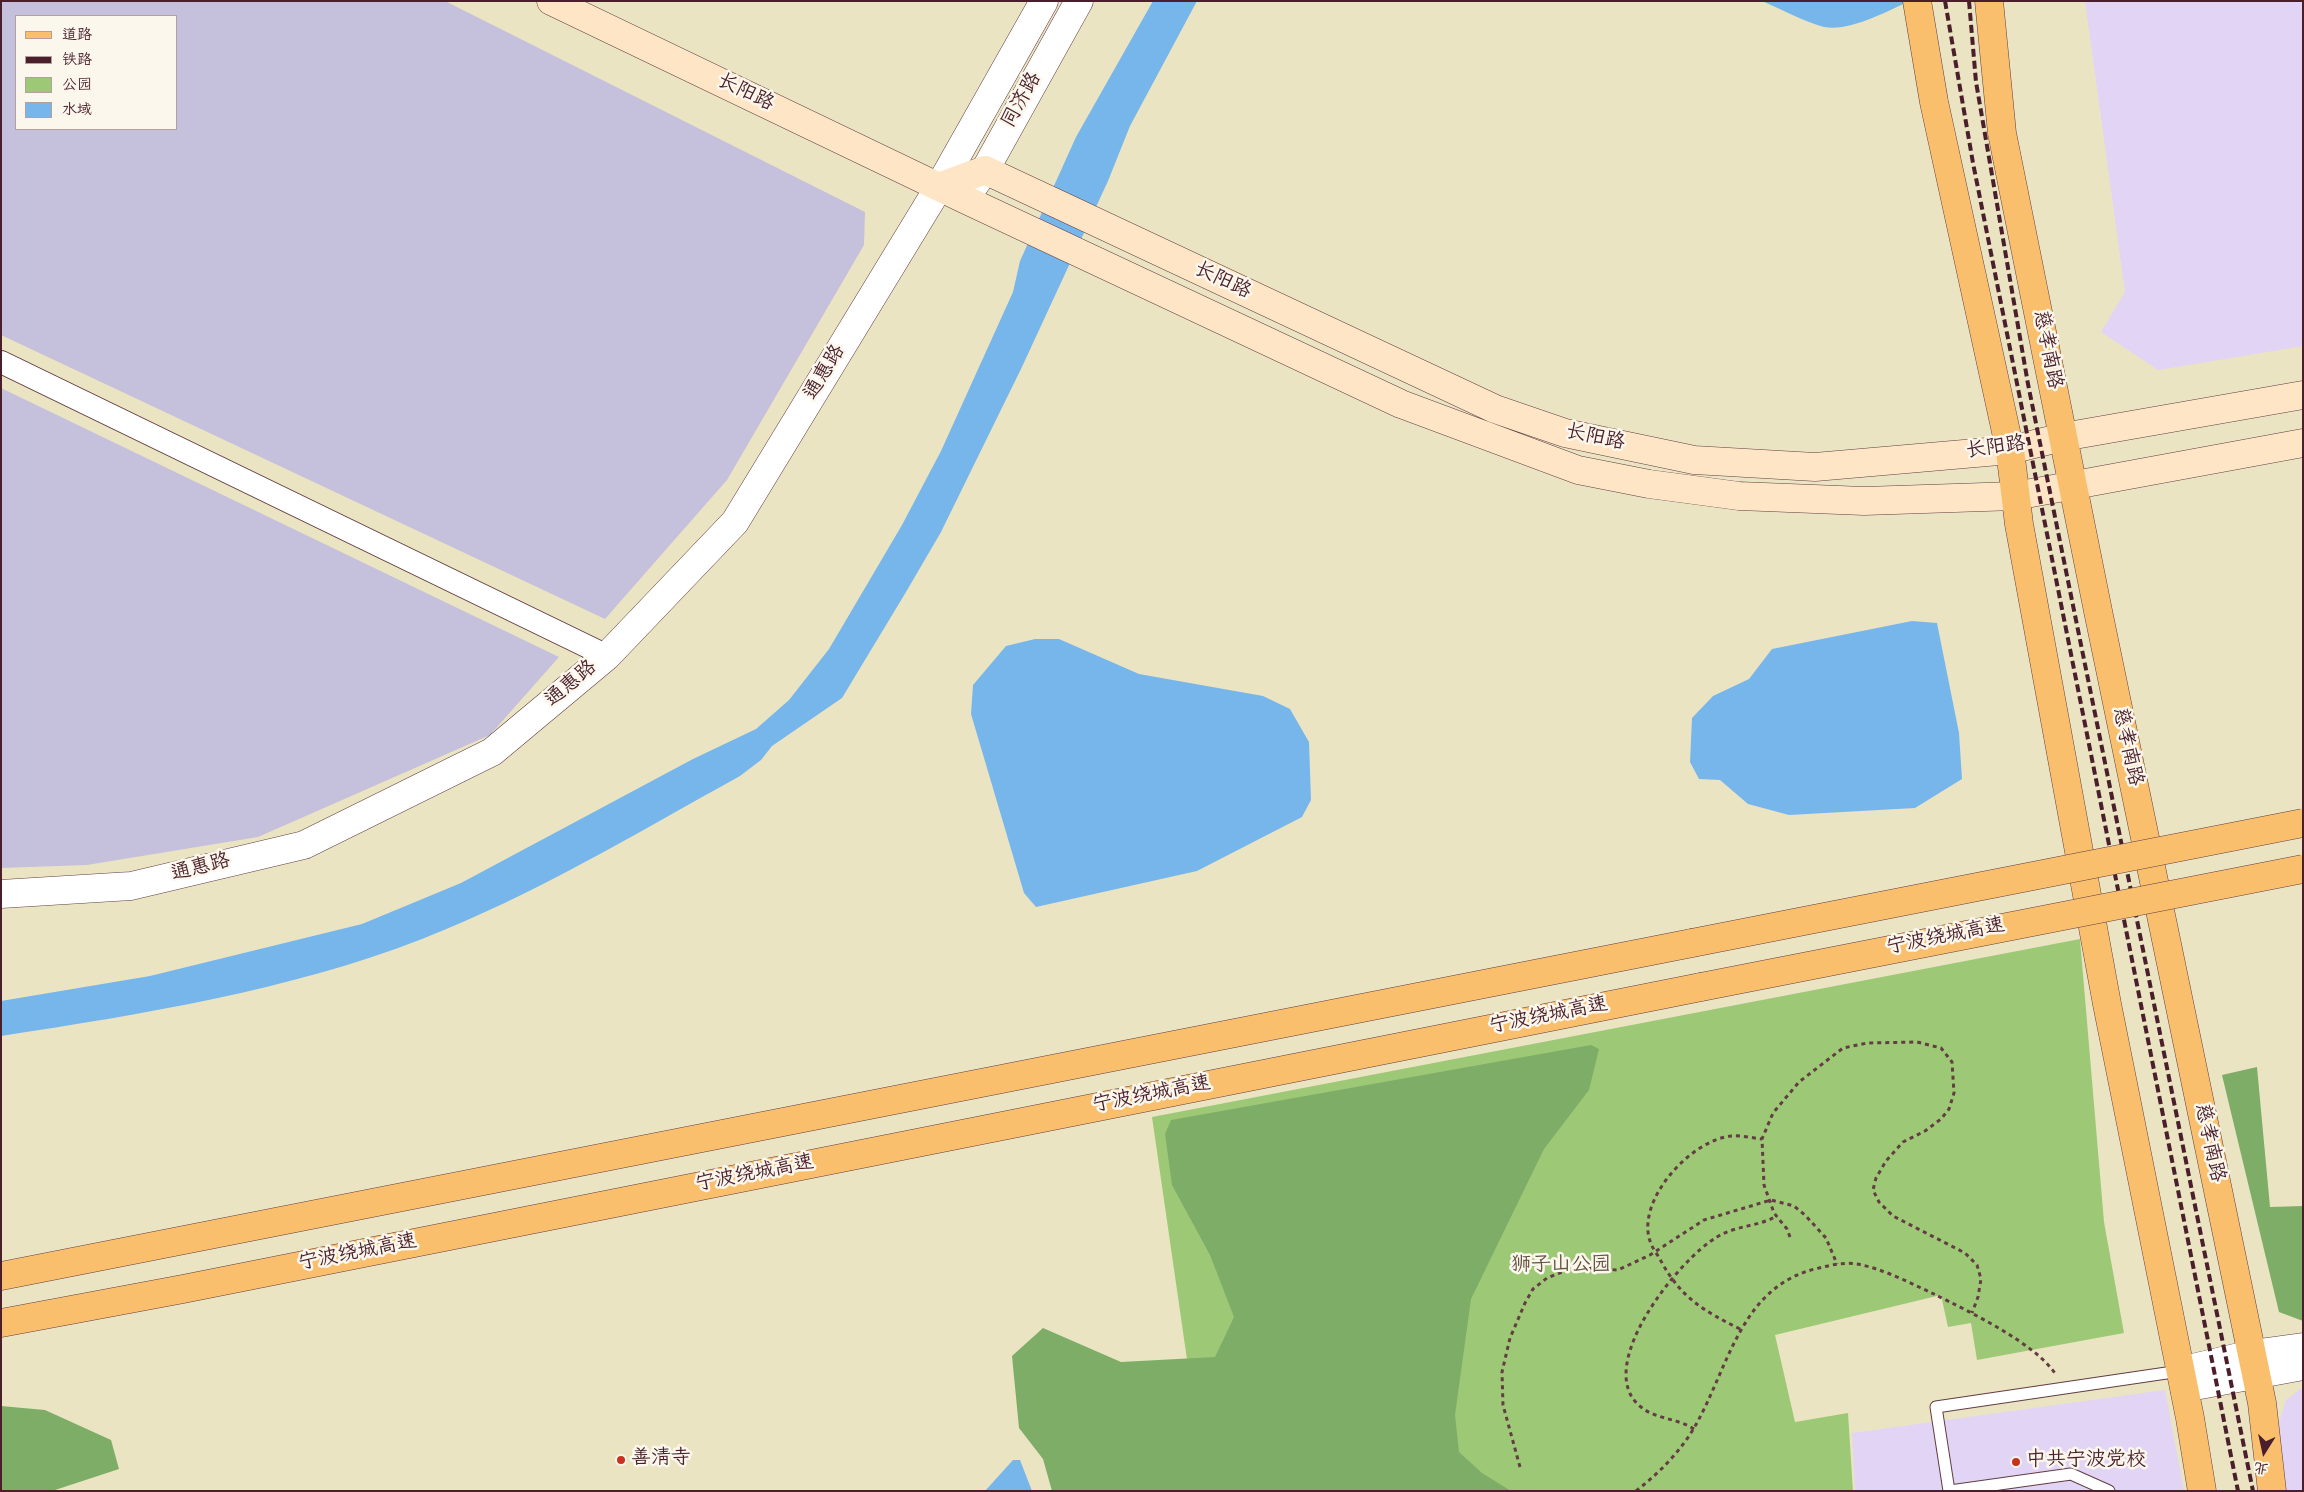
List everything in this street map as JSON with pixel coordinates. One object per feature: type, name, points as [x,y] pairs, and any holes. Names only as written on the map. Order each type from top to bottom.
[{"type":"main road","name":"长阳路","points":[[552,1],[964,199],[1400,404],[1578,470],[1649,484],[1739,496],[1864,501],[2015,496],[2303,443]]},
{"type":"main road","name":"慈孝南路","points":[[1989,1],[2002,133],[2262,1403],[2272,1491]]},
{"type":"main road","points":[[1919,14],[1934,102],[2010,450],[2015,496],[2106,1004],[2182,1379],[2202,1491]]},
{"type":"main road","name":"长阳路","points":[[985,170],[1494,409],[1565,433],[1694,460],[1815,467],[2010,450],[2063,437],[2303,395]]},
{"type":"main road","points":[[939,187],[985,170]]},
{"type":"main road","points":[[1,1276],[2303,823]]},
{"type":"main road","name":"宁波绕城高速","points":[[1,1323],[183,1289],[2303,869]]},
{"type":"street","name":"同济路","points":[[939,187],[1044,1]]},
{"type":"street","name":"同济路","points":[[964,199],[985,170],[1079,1]]},
{"type":"street","name":"通惠路","points":[[1,894],[131,886],[304,845],[492,752],[607,656],[735,522],[939,187]]},
{"type":"street","points":[[1,362],[607,656]]},
{"type":"street","points":[[2182,1379],[2254,1364],[2303,1347]]},
{"type":"street","points":[[2254,1364],[2303,1366]]},
{"type":"lane","points":[[2109,1491],[2071,1474],[1949,1491],[1936,1407],[2064,1388],[2182,1379]]},
{"type":"path","points":[[1790,1237],[1787,1229],[1774,1212],[1764,1185],[1762,1139],[1773,1113],[1799,1082],[1843,1048],[1867,1043],[1916,1042],[1941,1048],[1952,1062],[1954,1093],[1949,1109],[1925,1131],[1903,1142],[1886,1161],[1876,1178],[1873,1190],[1879,1202],[1893,1216],[1965,1253],[1977,1265],[1981,1279],[1978,1297],[1972,1313]]},
{"type":"path","points":[[1740,1329],[1691,1302],[1671,1280],[1650,1242],[1648,1225],[1660,1187],[1676,1168],[1705,1146],[1730,1136],[1762,1139]]},
{"type":"path","points":[[1520,1467],[1503,1405],[1502,1372],[1510,1338],[1533,1289],[1546,1278],[1575,1267],[1618,1270],[1704,1220],[1771,1200],[1794,1206],[1805,1215],[1826,1238],[1837,1264]]},
{"type":"path","points":[[1694,1429],[1683,1422],[1655,1414],[1641,1407],[1630,1394],[1627,1379],[1628,1354],[1638,1330],[1655,1300],[1698,1251],[1716,1237],[1739,1226],[1755,1226],[1778,1216]]},
{"type":"path","points":[[1636,1491],[1661,1471],[1694,1429],[1740,1329],[1761,1302],[1779,1286],[1806,1271],[1837,1264],[1856,1264],[1886,1273],[1972,1313],[2013,1337],[2050,1365],[2064,1388]]},
{"type":"shaded area","points":[[1,1],[445,1],[865,212],[864,245],[727,480],[605,619],[1,335]]},
{"type":"shaded area","points":[[2085,1],[2303,1],[2303,346],[2158,370],[2101,332],[2125,292]]},
{"type":"shaded area","points":[[1,388],[559,657],[490,735],[258,837],[87,865],[1,868]]},
{"type":"shaded area","points":[[2303,1387],[2303,1491],[2284,1491],[2276,1433],[2286,1400]]},
{"type":"shaded area","name":"中共宁波党校","points":[[2165,1390],[2184,1491],[1855,1491],[1852,1433]]},
{"type":"green space","name":"狮子山公园","points":[[2080,939],[2104,1222],[2124,1333],[1977,1360],[1971,1323],[1948,1327],[1941,1295],[1775,1335],[1795,1422],[1848,1413],[1853,1491],[1206,1491],[1152,1117]]},
{"type":"green space","points":[[1591,1045],[1599,1049],[1589,1090],[1544,1149],[1471,1299],[1455,1415],[1459,1452],[1482,1473],[1511,1491],[1052,1491],[1043,1459],[1019,1428],[1012,1356],[1043,1328],[1121,1362],[1215,1357],[1234,1317],[1210,1255],[1172,1185],[1165,1134],[1171,1120]]},
{"type":"green space","points":[[2257,1067],[2270,1207],[2303,1206],[2303,1321],[2279,1312],[2222,1075]]},
{"type":"green space","points":[[1,1406],[45,1410],[111,1440],[119,1469],[52,1491],[1,1491]]},
{"type":"water","points":[[1153,1],[1197,1],[1130,126],[1108,181],[1021,369],[941,532],[842,698],[772,746],[761,760],[740,776],[544,883],[464,922],[422,939],[320,973],[215,999],[1,1036],[1,1001],[150,976],[362,924],[461,883],[693,759],[756,729],[789,700],[829,649],[902,525],[941,451],[1013,292],[1020,261],[1076,137]]},
{"type":"water","points":[[1762,1],[1910,1],[1857,24],[1834,28],[1809,22]]},
{"type":"water","points":[[1912,621],[1937,623],[1959,733],[1962,779],[1915,808],[1789,815],[1748,804],[1720,780],[1699,779],[1690,762],[1692,718],[1713,696],[1749,679],[1772,649]]},
{"type":"water","points":[[1035,639],[1059,639],[1139,674],[1263,696],[1290,709],[1309,742],[1311,800],[1302,817],[1197,871],[1036,907],[1024,893],[971,714],[973,685],[1006,646]]},
{"type":"water","points":[[1013,1460],[1020,1460],[1032,1491],[985,1491]]},
{"type":"railway","points":[[1945,1],[1973,163],[2238,1491]]},
{"type":"railway","points":[[1969,1],[1976,82],[2028,384],[2253,1491]]},
{"type":"place","name":"善清寺","points":[[621,1460]]},
{"type":"place","name":"中共宁波党校","points":[[2016,1462]]}]
